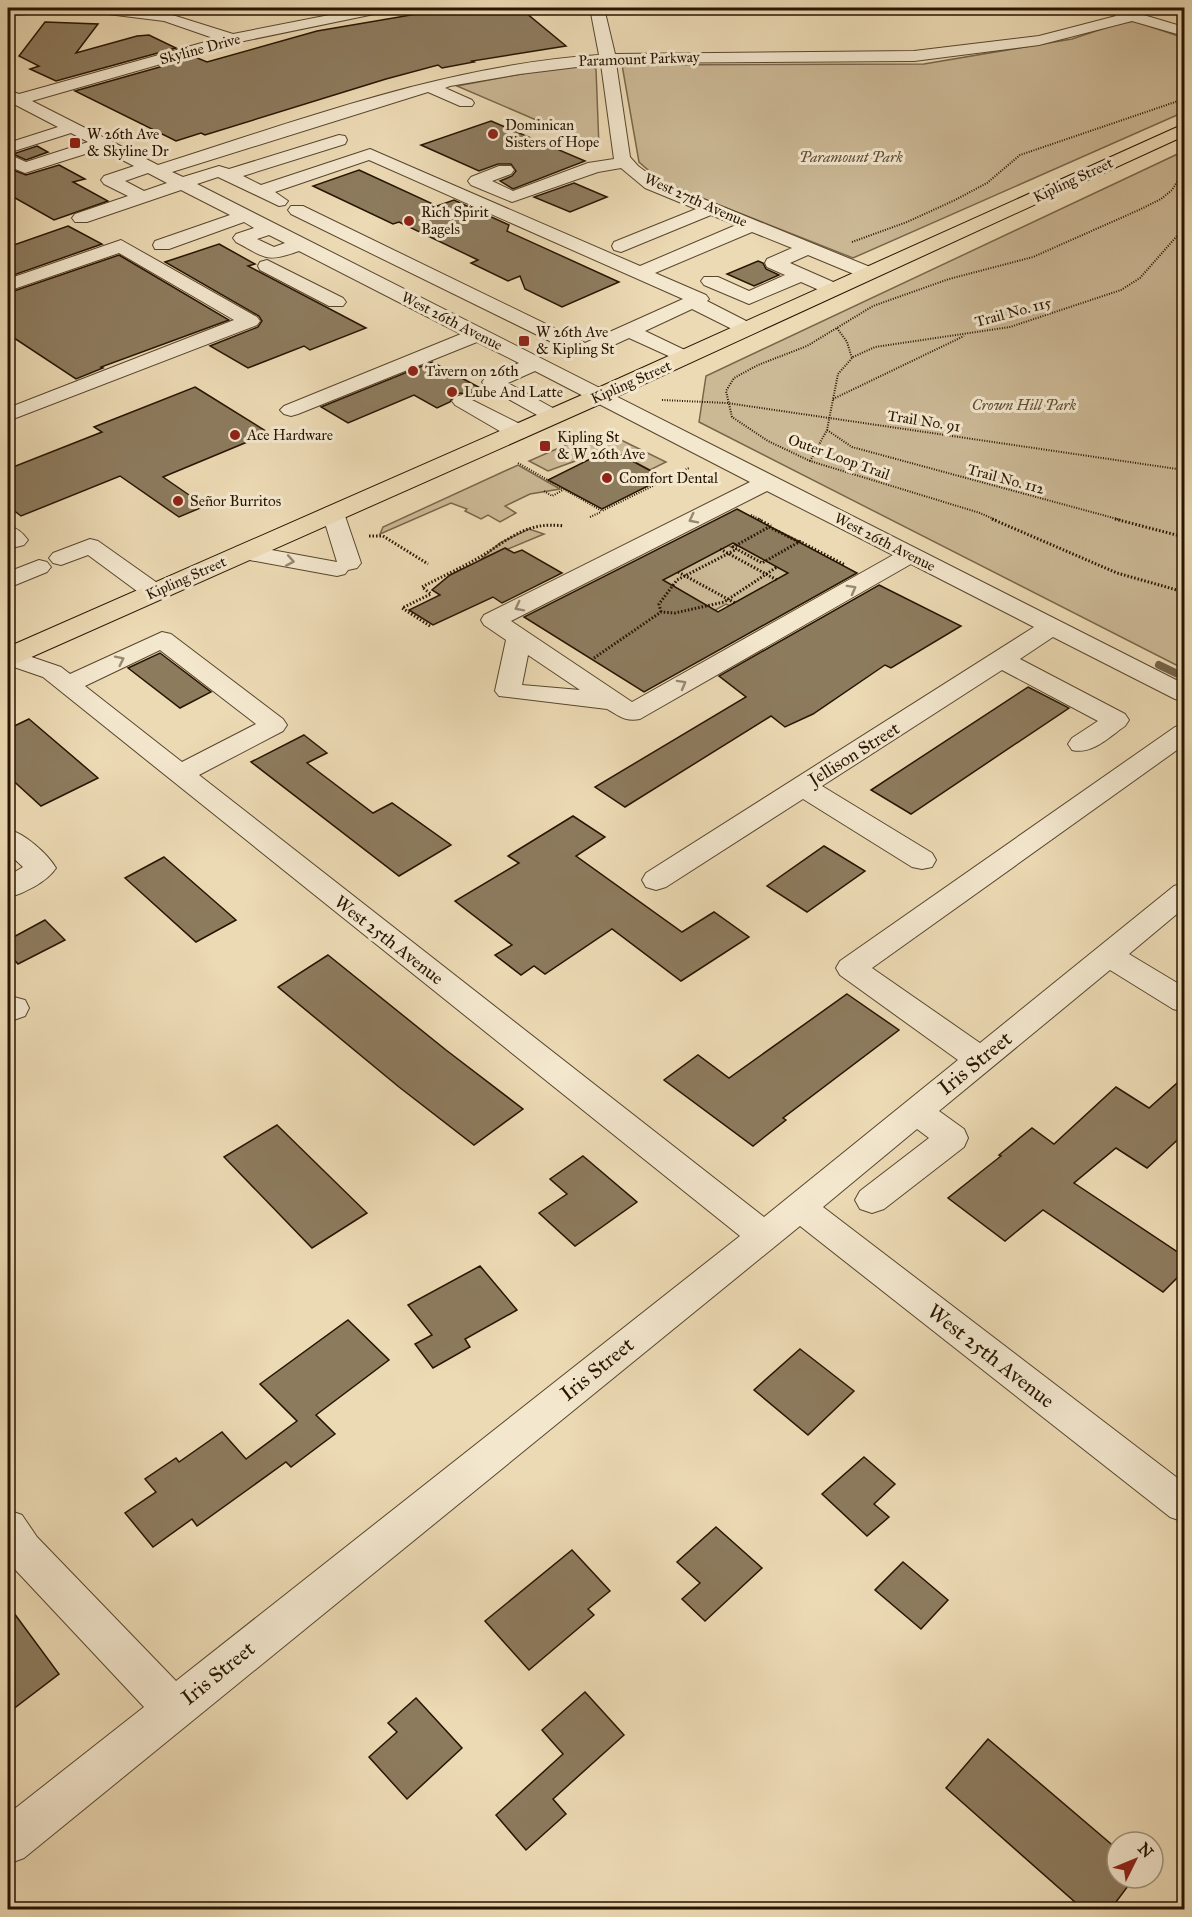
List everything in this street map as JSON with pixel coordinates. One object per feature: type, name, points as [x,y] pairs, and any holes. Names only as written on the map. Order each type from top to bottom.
[{"type":"main road","name":"Kipling Street","points":[[8,657],[553,417],[1185,129]]},
{"type":"street","points":[[8,11],[70,8]]},
{"type":"street","points":[[82,8],[127,11],[166,17],[232,39]]},
{"type":"street","name":"Skyline Drive","points":[[11,98],[232,39],[384,8]]},
{"type":"street","name":"West 27th Avenue","points":[[597,8],[608,59],[622,158],[625,162],[651,184],[868,273]]},
{"type":"street","points":[[1104,8],[1185,32]]},
{"type":"street","name":"Paramount Parkway","points":[[143,197],[110,180],[429,87],[520,69],[645,57],[914,56],[1039,40],[1132,16]]},
{"type":"street","points":[[429,87],[466,103]]},
{"type":"street","name":"West 26th Avenue","points":[[11,98],[1185,694]]},
{"type":"street","points":[[229,175],[339,140],[343,134],[314,121]]},
{"type":"street","points":[[8,148],[71,128]]},
{"type":"street","points":[[81,218],[219,171],[585,351],[699,299],[339,140]]},
{"type":"street","points":[[8,159],[25,168],[102,143]]},
{"type":"street","points":[[261,191],[370,154]]},
{"type":"street","points":[[505,170],[477,181],[512,197],[594,167],[625,162]]},
{"type":"street","points":[[621,246],[711,208]]},
{"type":"street","points":[[162,245],[258,222],[297,210]]},
{"type":"street","points":[[258,222],[242,238],[273,254],[300,244]]},
{"type":"street","points":[[639,273],[752,225]]},
{"type":"street","points":[[8,285],[121,246],[250,321],[8,415]]},
{"type":"street","points":[[808,248],[774,263],[833,289]]},
{"type":"street","points":[[267,266],[336,302]]},
{"type":"street","points":[[310,288],[354,272]]},
{"type":"street","points":[[711,281],[749,298],[800,275]]},
{"type":"street","points":[[693,302],[747,329]]},
{"type":"street","points":[[291,410],[470,331],[502,311]]},
{"type":"street","points":[[628,331],[684,357]]},
{"type":"street","points":[[535,364],[492,382],[553,417]]},
{"type":"street","points":[[488,415],[523,399]]},
{"type":"street","points":[[462,401],[518,432]]},
{"type":"street","points":[[622,707],[493,620],[767,482]]},
{"type":"street","points":[[736,498],[879,573]]},
{"type":"street","points":[[244,552],[343,566],[333,513]]},
{"type":"street","points":[[61,558],[90,546],[154,592]]},
{"type":"street","points":[[519,638],[508,691],[622,707],[910,555]]},
{"type":"street","points":[[8,581],[39,567]]},
{"type":"street","name":"Jellison Street","points":[[656,880],[1052,627]]},
{"type":"street","points":[[67,685],[162,639],[274,724],[179,774]]},
{"type":"street","name":"West 25th Avenue","points":[[8,657],[52,672],[764,1236]]},
{"type":"street","points":[[1003,660],[1116,720],[1081,744]]},
{"type":"street","points":[[980,1059],[851,968],[1185,733]]},
{"type":"street","points":[[803,787],[922,860]]},
{"type":"street","points":[[8,838],[42,868],[8,888]]},
{"type":"street","name":"Iris Street","points":[[8,1842],[764,1236],[1185,893]]},
{"type":"street","points":[[1109,954],[1185,1001]]},
{"type":"street","points":[[872,1200],[952,1138],[915,1111]]},
{"type":"street","name":"West 25th Avenue","points":[[798,1206],[1185,1505]]},
{"type":"street","points":[[8,1528],[23,1551],[174,1709]]},
{"type":"path","points":[[846,244],[907,222],[955,200],[987,183],[1020,155],[1185,99]]},
{"type":"path","points":[[727,403],[726,391],[734,378],[758,365],[807,346],[873,306],[1048,251],[1161,199],[1172,190],[1185,171]]},
{"type":"path","name":"Trail No. 115","points":[[852,358],[875,348],[1010,327],[1122,290],[1140,278],[1185,228]]},
{"type":"path","points":[[810,460],[827,430],[838,374],[852,358],[847,342],[837,328]]},
{"type":"path","points":[[832,400],[967,335]]},
{"type":"path","name":"Trail No. 91","points":[[659,400],[727,403],[1185,470]]},
{"type":"path","name":"Outer Loop Trail","points":[[727,403],[732,417],[768,441],[810,460],[980,513],[1046,544],[1117,573],[1185,592]]},
{"type":"path","name":"Trail No. 112","points":[[827,430],[852,447],[908,464],[1185,537]]},
{"type":"path","points":[[518,463],[602,511]]},
{"type":"path","points":[[590,517],[693,465]]},
{"type":"path","points":[[544,491],[552,496],[564,490]]},
{"type":"path","points":[[736,498],[879,573]]},
{"type":"path","points":[[430,626],[402,608],[431,594],[422,587],[482,556],[499,542],[535,525],[549,523],[564,526]]},
{"type":"path","points":[[769,527],[799,542],[762,563],[737,549],[733,547],[769,527]]},
{"type":"path","points":[[368,536],[383,536],[428,564]]},
{"type":"path","points":[[720,549],[777,580]]},
{"type":"path","points":[[661,612],[659,604],[677,580],[737,549]]},
{"type":"path","points":[[593,658],[661,612],[675,613],[728,600],[777,567]]},
{"type":"path","points":[[678,572],[735,603]]},
{"type":"green space","name":"Paramount Park","points":[[1134,21],[1184,38],[1184,112],[853,258],[663,183],[639,162],[622,65],[924,64],[1072,39],[1117,24]]},
{"type":"green space","points":[[588,65],[596,69],[599,147],[457,86],[548,69]]},
{"type":"green space","name":"Crown Hill Park","points":[[1184,151],[1184,669],[699,422],[706,376]]},
{"type":"green space","points":[[588,435],[613,436],[666,462],[650,470],[610,449],[600,454],[580,454],[581,459],[548,471],[529,461]]},
{"type":"green space","points":[[518,465],[560,489],[530,494],[505,506],[516,513],[500,522],[488,515],[481,519],[465,511],[467,509],[451,503],[380,534],[383,527]]},
{"type":"green space","points":[[769,526],[801,542],[768,561],[789,573],[730,606],[726,604],[612,668],[594,616],[728,545],[731,547]]},
{"type":"green space","points":[[529,529],[544,534],[480,560],[500,543]]},
{"type":"building","points":[[472,8],[520,8],[566,46],[442,68],[438,65],[205,135],[201,133],[176,141],[75,91],[195,57],[207,62],[317,31],[440,10],[443,13]]},
{"type":"building","points":[[45,22],[98,24],[76,53],[137,36],[149,35],[176,48],[56,81],[30,69],[39,66],[19,56]]},
{"type":"building","points":[[491,121],[585,161],[513,189],[500,181],[512,176],[516,171],[511,164],[498,164],[479,171],[421,145]]},
{"type":"building","points":[[37,146],[48,152],[26,160],[13,154]]},
{"type":"building","points":[[59,165],[85,179],[73,182],[108,201],[54,220],[8,194],[8,168],[26,175]]},
{"type":"building","points":[[359,170],[437,206],[454,200],[509,225],[507,231],[619,282],[562,307],[525,289],[520,276],[508,281],[471,263],[478,260],[399,222],[393,224],[313,186]]},
{"type":"building","points":[[574,183],[607,197],[570,212],[534,197]]},
{"type":"building","points":[[68,226],[102,244],[8,277],[8,247]]},
{"type":"building","points":[[219,244],[255,264],[248,266],[366,328],[310,350],[304,346],[248,368],[210,346],[258,327],[262,321],[259,316],[165,262]]},
{"type":"building","points":[[119,255],[229,320],[101,367],[103,368],[76,379],[8,334],[8,293]]},
{"type":"building","points":[[758,261],[763,263],[766,269],[779,275],[754,286],[727,274]]},
{"type":"building","points":[[432,362],[482,389],[467,395],[461,393],[454,395],[450,402],[437,408],[414,395],[348,423],[321,407]]},
{"type":"building","points":[[195,387],[269,433],[163,477],[205,506],[179,517],[120,476],[21,516],[8,506],[8,469],[102,432],[94,427]]},
{"type":"building","name":"Comfort Dental","points":[[610,449],[664,478],[602,509],[548,480]]},
{"type":"building","points":[[737,509],[857,573],[644,692],[524,617]],"holes":[[[733,543],[788,573],[718,612],[663,580]]]},
{"type":"building","points":[[505,548],[514,553],[522,550],[562,573],[502,603],[493,597],[433,625],[409,610],[440,595],[432,590],[450,575]]},
{"type":"building","points":[[879,585],[961,626],[891,668],[885,665],[813,714],[785,727],[771,716],[625,807],[595,787],[746,697],[719,676]]},
{"type":"building","points":[[160,653],[211,692],[180,708],[128,668]]},
{"type":"building","points":[[1028,687],[1069,708],[911,814],[871,790]]},
{"type":"building","points":[[29,719],[98,778],[41,806],[8,776],[8,729]]},
{"type":"building","points":[[304,735],[327,753],[307,763],[373,813],[392,803],[451,845],[399,876],[251,762]]},
{"type":"building","points":[[573,816],[605,837],[576,856],[682,932],[714,912],[749,937],[681,981],[612,929],[545,974],[534,966],[521,975],[495,955],[512,945],[455,901],[519,863],[508,856]]},
{"type":"building","points":[[824,846],[865,871],[807,912],[767,886]]},
{"type":"building","points":[[164,857],[236,920],[196,942],[125,878]]},
{"type":"building","points":[[45,920],[65,940],[18,964],[8,953],[8,940]]},
{"type":"building","points":[[328,955],[523,1109],[474,1145],[399,1087],[278,987]]},
{"type":"building","points":[[847,994],[899,1030],[783,1118],[786,1120],[753,1146],[664,1080],[698,1055],[729,1078]]},
{"type":"building","points":[[1185,1076],[1185,1133],[1147,1168],[1116,1148],[1074,1183],[1185,1257],[1185,1270],[1163,1292],[1043,1210],[1005,1241],[948,1198],[1032,1128],[1054,1144],[1116,1087],[1149,1108]]},
{"type":"building","points":[[277,1125],[367,1213],[312,1248],[224,1157]]},
{"type":"building","points":[[583,1156],[637,1202],[575,1246],[539,1213],[567,1194],[550,1179]]},
{"type":"building","points":[[480,1266],[517,1310],[465,1339],[470,1347],[433,1368],[415,1344],[432,1335],[408,1305]]},
{"type":"building","points":[[348,1320],[389,1360],[316,1415],[335,1434],[291,1467],[286,1462],[197,1526],[192,1519],[153,1547],[125,1513],[156,1492],[145,1479],[176,1458],[179,1462],[222,1432],[246,1459],[297,1421],[260,1384]]},
{"type":"building","points":[[800,1349],[854,1391],[808,1435],[754,1390]]},
{"type":"building","points":[[864,1457],[895,1484],[874,1504],[889,1517],[867,1536],[822,1494]]},
{"type":"building","points":[[716,1527],[762,1568],[705,1621],[682,1599],[700,1583],[677,1562]]},
{"type":"building","points":[[572,1550],[610,1591],[588,1609],[594,1615],[529,1670],[485,1621]]},
{"type":"building","points":[[903,1562],[948,1600],[921,1629],[875,1590]]},
{"type":"building","points":[[8,1605],[59,1674],[8,1713]]},
{"type":"building","points":[[585,1692],[624,1735],[553,1799],[566,1814],[526,1850],[496,1815],[563,1754],[542,1730]]},
{"type":"building","points":[[416,1698],[462,1748],[407,1799],[369,1757],[397,1732],[388,1723]]},
{"type":"building","points":[[988,1739],[1105,1839],[1105,1890],[1125,1890],[1110,1910],[1084,1910],[946,1788]]},
{"type":"waterway","points":[[1159,665],[1184,677]]},
{"type":"place","name":"Dominican Sisters of Hope","points":[[493,134]]},
{"type":"place","name":"W 26th Ave & Skyline Dr","points":[[75,143]]},
{"type":"place","name":"Rich Spirit Bagels","points":[[409,221]]},
{"type":"place","name":"W 26th Ave & Kipling St","points":[[524,341]]},
{"type":"place","name":"Tavern on 26th","points":[[413,371]]},
{"type":"place","name":"Lube And Latte","points":[[452,392]]},
{"type":"place","name":"Ace Hardware","points":[[235,435]]},
{"type":"place","name":"Kipling St & W 26th Ave","points":[[545,446]]},
{"type":"place","name":"Comfort Dental","points":[[607,478]]},
{"type":"place","name":"Señor Burritos","points":[[178,501]]}]
